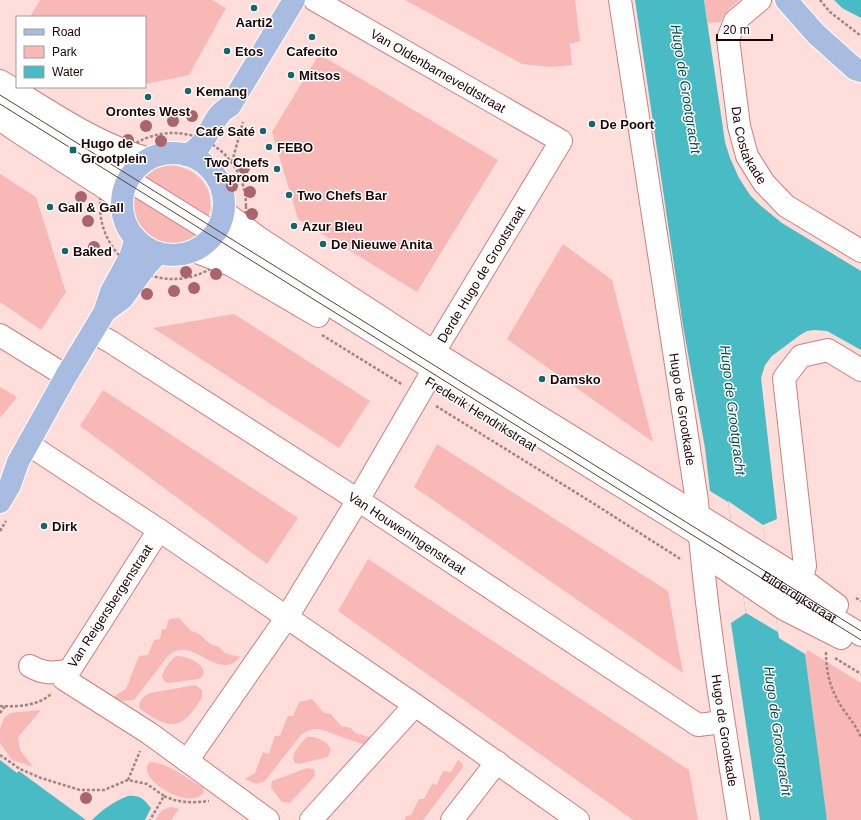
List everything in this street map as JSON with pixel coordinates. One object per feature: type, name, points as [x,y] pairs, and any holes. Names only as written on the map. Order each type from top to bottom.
[{"type":"main road","points":[[186,154],[200,160],[212,171],[222,189],[224,198],[222,218],[215,234],[208,242],[194,251],[174,255],[158,253],[136,240],[127,225],[123,212],[125,189],[140,165],[149,159],[167,154],[186,154],[192,152],[206,139],[220,113],[230,106],[294,0]]},
{"type":"main road","points":[[786,0],[816,34],[855,69],[861,71]]},
{"type":"main road","points":[[212,171],[214,155],[230,122],[230,106]]},
{"type":"main road","points":[[1,491],[6,471],[23,453],[66,376],[104,313],[111,292],[130,257],[136,240]]},
{"type":"main road","points":[[104,313],[122,299],[146,265],[158,253]]},
{"type":"street","name":"Van Oldenbarneveldtstraat","points":[[315,0],[561,141]]},
{"type":"street","name":"Hugo de Grootkade","points":[[620,0],[697,501],[723,722],[740,820]]},
{"type":"street","name":"Da Costakade","points":[[760,0],[735,21],[728,39],[739,126],[747,156],[764,183],[786,206],[861,251]]},
{"type":"street","points":[[0,81],[92,137],[130,154],[149,159]]},
{"type":"street","points":[[0,100],[125,189]]},
{"type":"street","points":[[0,119],[17,131],[125,189],[215,234]]},
{"type":"street","name":"Derde Hugo de Grootstraat","points":[[287,617],[358,500],[431,367],[561,141]]},
{"type":"street","name":"Frederik Hendrikstraat","points":[[223,212],[431,367],[765,576]]},
{"type":"street","name":"Frederik Hendrikstraat","points":[[215,234],[765,576]]},
{"type":"street","name":"Frederik Hendrikstraat","points":[[194,251],[222,261],[431,367]]},
{"type":"street","name":"Van Houweningenstraat","points":[[92,332],[111,342],[358,500],[698,725],[723,722]]},
{"type":"street","points":[[0,335],[66,376]]},
{"type":"street","points":[[765,576],[805,566],[784,378],[801,356],[828,350],[861,370]]},
{"type":"street","name":"Van Reigersbergenstraat","points":[[23,453],[158,530],[497,762],[567,817]]},
{"type":"street","name":"Van Reigersbergenstraat","points":[[158,530],[66,675],[149,733],[268,820]]},
{"type":"street","name":"Bilderdijkstraat","points":[[765,576],[861,621]]},
{"type":"street","name":"Bilderdijkstraat","points":[[765,576],[861,635]]},
{"type":"street","name":"Bilderdijkstraat","points":[[765,576],[846,640],[861,650]]},
{"type":"street","points":[[187,761],[287,617]]},
{"type":"street","points":[[30,666],[38,671],[66,675]]},
{"type":"street","points":[[311,820],[415,705]]},
{"type":"street","points":[[452,820],[497,762]]},
{"type":"path","points":[[820,0],[830,12],[861,36]]},
{"type":"path","points":[[826,652],[827,672],[832,689],[840,705],[859,728],[861,738]]},
{"type":"path","points":[[0,706],[31,704],[43,701],[50,695],[66,675]]},
{"type":"path","points":[[0,713],[5,706]]},
{"type":"path","points":[[128,780],[139,752]]},
{"type":"path","points":[[0,755],[20,769],[41,778],[80,790],[104,790],[128,780],[146,784],[164,796],[178,801],[195,803]]},
{"type":"path","points":[[150,820],[164,796]]},
{"type":"green space","points":[[40,0],[212,0],[226,8],[189,75],[146,84],[146,16],[31,16]]},
{"type":"green space","points":[[405,0],[575,0],[580,41],[570,44],[572,65],[550,67],[522,64]]},
{"type":"green space","points":[[704,0],[739,0],[728,10],[720,22],[708,23]]},
{"type":"green space","points":[[319,54],[498,160],[417,292],[298,219],[272,132]]},
{"type":"green space","points":[[168,165],[187,169],[196,174],[202,180],[210,197],[208,217],[143,177],[149,171]]},
{"type":"green space","points":[[0,174],[36,197],[66,292],[41,330],[0,302]]},
{"type":"green space","points":[[134,194],[199,235],[188,243],[175,247],[162,245],[150,240],[141,232],[134,221],[131,208]]},
{"type":"green space","points":[[563,244],[612,280],[653,442],[507,339]]},
{"type":"green space","points":[[234,314],[370,401],[339,448],[153,328]]},
{"type":"green space","points":[[0,387],[17,397],[0,418]]},
{"type":"green space","points":[[103,390],[298,518],[267,564],[80,426]]},
{"type":"green space","points":[[437,444],[668,591],[683,673],[414,487]]},
{"type":"green space","points":[[368,559],[689,770],[698,820],[633,820],[338,611]]},
{"type":"green space","points":[[179,618],[191,631],[198,633],[210,644],[219,647],[225,653],[240,657],[231,664],[223,665],[187,650],[177,651],[168,656],[134,700],[122,701],[113,697],[126,689],[139,656],[148,655],[154,640],[160,639],[162,629],[166,629],[169,619]]},
{"type":"green space","points":[[808,650],[861,683],[861,820],[827,820],[805,654]]},
{"type":"green space","points":[[176,656],[185,657],[195,661],[202,667],[203,676],[199,679],[170,683],[165,682],[162,677],[165,668]]},
{"type":"green space","points":[[195,685],[202,690],[202,698],[194,710],[179,723],[173,724],[161,722],[140,709],[142,699],[150,693]]},
{"type":"green space","points":[[312,699],[323,712],[331,714],[341,726],[351,728],[355,733],[372,738],[365,744],[362,744],[322,730],[311,730],[301,735],[265,781],[256,784],[245,779],[255,773],[263,752],[269,754],[275,736],[280,736],[288,716],[293,716],[299,702]]},
{"type":"green space","points":[[41,710],[18,737],[20,750],[33,767],[12,760],[0,743],[0,729],[4,718],[10,713]]},
{"type":"green space","points":[[307,737],[317,738],[327,744],[331,750],[328,757],[299,764],[295,763],[293,757],[294,753]]},
{"type":"green space","points":[[458,760],[462,763],[463,767],[423,820],[404,820],[406,816],[411,815],[419,799],[424,799],[432,784],[437,785],[443,771],[451,772]]},
{"type":"green space","points":[[150,762],[163,765],[177,772],[202,787],[204,790],[203,793],[196,798],[186,798],[164,790],[155,783],[149,775],[147,768]]},
{"type":"green space","points":[[307,768],[314,769],[315,776],[290,803],[282,802],[271,788],[272,781]]},
{"type":"green space","points":[[171,807],[179,809],[171,820],[155,820],[162,810]]},
{"type":"water","name":"Hugo de Grootgracht","points":[[635,0],[704,0],[725,142],[739,178],[750,195],[782,223],[861,271],[861,350],[827,331],[807,331],[772,356],[765,365],[761,378],[777,519],[763,525],[778,632],[779,638],[805,654],[827,820],[760,820],[731,623],[746,613],[728,502],[710,491],[705,448],[683,326]]},
{"type":"water","points":[[834,0],[861,0],[861,18],[842,8]]},
{"type":"water","points":[[0,760],[17,773],[19,771],[86,820],[0,820]]},
{"type":"water","points":[[128,796],[136,796],[141,798],[151,808],[145,820],[92,820],[108,806]]},
{"type":"pier","points":[[728,501],[763,525],[778,632],[746,613]]},
{"type":"tram line","points":[[0,95],[861,631]]},
{"type":"tram line","points":[[0,104],[861,640]]},
{"type":"place","name":"Aarti2","points":[[254,8]]},
{"type":"place","name":"Cafecito","points":[[312,37]]},
{"type":"place","name":"Etos","points":[[227,51]]},
{"type":"place","name":"Mitsos","points":[[291,75]]},
{"type":"place","name":"Kemang","points":[[188,91]]},
{"type":"place","name":"Orontes West","points":[[148,97]]},
{"type":"place","name":"De Poort","points":[[592,124]]},
{"type":"place","name":"Café Saté","points":[[263,131]]},
{"type":"place","name":"FEBO","points":[[269,147]]},
{"type":"place","name":"Hugo de Grootplein","points":[[73,150]]},
{"type":"place","name":"Two Chefs Taproom","points":[[277,169]]},
{"type":"place","name":"Two Chefs Bar","points":[[289,195]]},
{"type":"place","name":"Gall & Gall","points":[[50,207]]},
{"type":"place","name":"Azur Bleu","points":[[294,226]]},
{"type":"place","name":"De Nieuwe Anita","points":[[323,244]]},
{"type":"place","name":"Baked","points":[[65,251]]},
{"type":"place","name":"Damsko","points":[[542,379]]},
{"type":"place","name":"Dirk","points":[[44,526]]}]
